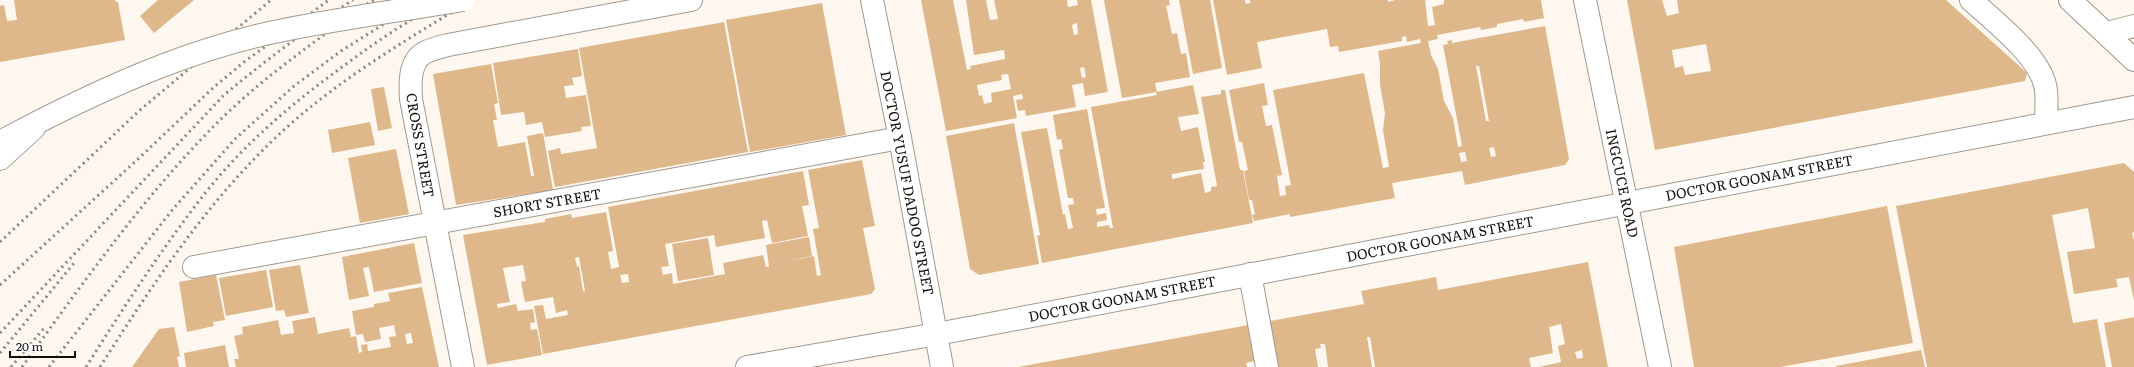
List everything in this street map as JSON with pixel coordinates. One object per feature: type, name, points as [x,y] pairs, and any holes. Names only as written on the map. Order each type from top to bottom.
[{"type":"main road","points":[[0,142],[97,93],[152,69],[213,48],[283,30],[463,0]]},
{"type":"main road","name":"CROSS STREET","points":[[462,367],[411,99],[410,77],[416,63],[423,53],[448,45],[691,0]]},
{"type":"main road","name":"DOCTOR YUSUF DADOO STREET","points":[[872,0],[900,138],[942,367]]},
{"type":"main road","name":"INGCUCE ROAD","points":[[1585,0],[1660,367]]},
{"type":"main road","points":[[1971,0],[2018,42],[2035,65],[2045,85],[2046,122]]},
{"type":"main road","points":[[2070,0],[2107,33],[2134,60]]},
{"type":"main road","points":[[2107,33],[2134,26]]},
{"type":"main road","name":"DOCTOR GOONAM STREET","points":[[747,367],[937,334],[2046,122],[2134,107]]},
{"type":"main road","points":[[0,159],[44,120]]},
{"type":"main road","name":"SHORT STREET","points":[[194,267],[900,138]]},
{"type":"main road","points":[[1250,274],[1267,367]]},
{"type":"building","points":[[14,0],[115,0],[118,2],[125,40],[0,62],[0,6],[4,5],[7,21],[17,20]]},
{"type":"building","points":[[158,0],[194,0],[154,33],[140,16]]},
{"type":"building","points":[[921,0],[953,0],[967,70],[971,69],[970,66],[1005,59],[1004,50],[974,55],[966,0],[986,0],[990,20],[998,19],[994,0],[1067,0],[1068,7],[1078,5],[1077,0],[1091,0],[1108,92],[1085,96],[1083,83],[1072,85],[1076,107],[1026,116],[1025,110],[1018,111],[1016,100],[1023,99],[1022,94],[1013,96],[1017,118],[946,131]],"holes":[[[1077,23],[1078,34],[1074,35],[1072,25]],[[1084,67],[1086,77],[1082,78],[1080,68]],[[1008,74],[1011,89],[991,93],[992,102],[984,104],[982,95],[979,96],[977,85],[1002,80],[1001,75]]]},
{"type":"building","points":[[1104,0],[1169,0],[1170,5],[1166,6],[1172,34],[1177,33],[1181,54],[1186,53],[1190,77],[1155,83],[1157,92],[1122,98]]},
{"type":"building","points":[[1179,0],[1210,0],[1222,68],[1193,74]]},
{"type":"building","points":[[1213,0],[1245,0],[1246,4],[1250,3],[1250,0],[1388,0],[1388,2],[1395,0],[1425,0],[1428,26],[1435,25],[1432,7],[1444,4],[1444,0],[1541,0],[1544,18],[1524,22],[1523,19],[1497,24],[1497,27],[1481,30],[1480,27],[1437,35],[1438,39],[1428,41],[1431,55],[1438,69],[1444,101],[1453,118],[1458,147],[1462,146],[1443,45],[1448,44],[1447,41],[1452,40],[1452,43],[1545,26],[1569,159],[1565,165],[1465,185],[1462,171],[1392,183],[1395,198],[1290,217],[1290,214],[1254,221],[1252,215],[1255,214],[1252,200],[1249,200],[1244,171],[1248,170],[1242,142],[1239,142],[1229,90],[1264,83],[1268,105],[1262,106],[1266,126],[1272,125],[1282,175],[1277,176],[1280,196],[1286,195],[1285,186],[1291,185],[1273,90],[1364,73],[1383,168],[1389,167],[1383,130],[1385,113],[1380,85],[1380,64],[1378,51],[1421,43],[1420,39],[1407,42],[1406,36],[1402,37],[1402,41],[1339,52],[1338,46],[1330,47],[1327,29],[1257,42],[1262,68],[1227,75]],"holes":[[[1476,66],[1479,66],[1489,121],[1486,121]],[[1494,147],[1496,156],[1491,157],[1489,148]],[[1465,152],[1467,161],[1461,162],[1459,153]]]},
{"type":"building","points":[[1627,0],[1662,0],[1667,16],[1679,13],[1677,0],[1946,0],[2027,73],[2025,81],[1655,150]],"holes":[[[1706,44],[1711,71],[1685,75],[1683,66],[1675,68],[1672,50]]]},
{"type":"building","points":[[822,3],[846,135],[750,152],[726,20]]},
{"type":"building","points":[[724,22],[748,152],[555,187],[548,151],[560,148],[561,154],[597,148],[579,48]]},
{"type":"building","points":[[578,49],[582,76],[572,78],[574,85],[564,86],[566,98],[586,95],[591,126],[581,127],[582,131],[545,137],[542,122],[526,125],[524,112],[501,115],[493,63]]},
{"type":"building","points":[[491,64],[498,103],[494,104],[497,120],[493,120],[498,147],[525,142],[531,176],[534,176],[527,136],[543,133],[553,190],[456,205],[433,74]]},
{"type":"building","points":[[1193,85],[1199,114],[1178,117],[1181,131],[1198,127],[1205,162],[1203,162],[1204,169],[1172,174],[1172,179],[1201,173],[1205,193],[1211,191],[1211,187],[1217,186],[1201,97],[1221,94],[1221,90],[1225,90],[1240,170],[1243,170],[1253,223],[1042,263],[1037,236],[1040,235],[1021,132],[1047,128],[1063,215],[1065,214],[1068,229],[1073,228],[1068,205],[1074,204],[1073,198],[1068,198],[1059,150],[1063,149],[1061,139],[1057,140],[1053,115],[1087,109],[1105,208],[1096,209],[1097,215],[1106,213],[1107,220],[1097,222],[1097,227],[1109,225],[1110,228],[1113,228],[1091,107],[1157,95],[1156,92]]},
{"type":"building","points":[[384,87],[392,128],[378,131],[371,89]]},
{"type":"building","points":[[370,122],[375,145],[332,153],[328,130]]},
{"type":"building","points":[[1014,123],[1039,264],[979,275],[970,269],[946,136]]},
{"type":"building","points":[[396,149],[409,214],[360,223],[348,158]]},
{"type":"building","points":[[862,160],[875,226],[863,228],[875,289],[871,294],[543,354],[534,306],[543,305],[546,319],[568,315],[567,310],[556,313],[553,297],[525,302],[521,282],[526,281],[523,265],[503,268],[510,302],[497,304],[498,308],[516,304],[518,311],[533,309],[535,322],[530,323],[531,330],[537,329],[542,355],[487,365],[463,235],[545,222],[545,219],[571,214],[572,218],[606,212],[613,251],[608,252],[611,269],[619,267],[608,207],[803,171],[809,205],[802,206],[808,236],[772,243],[767,220],[762,221],[765,238],[716,247],[714,235],[665,244],[669,266],[661,267],[663,275],[672,273],[673,284],[725,274],[723,263],[763,255],[766,267],[769,267],[766,245],[809,237],[812,256],[783,262],[814,256],[817,276],[821,275],[813,229],[819,228],[808,170]],"holes":[[[579,257],[585,291],[583,291],[579,266],[577,267],[575,258]],[[628,274],[629,282],[622,283],[620,275]]]},
{"type":"building","points":[[2124,163],[2134,172],[2134,233],[2132,231],[2134,241],[2134,301],[2129,277],[2116,279],[2118,287],[2074,294],[2067,252],[2095,248],[2088,208],[2052,215],[2073,323],[2097,319],[2106,367],[1927,367],[1896,206]]},
{"type":"building","points":[[1887,206],[1913,343],[1780,367],[1694,367],[1674,247]]},
{"type":"building","points":[[708,238],[714,275],[678,281],[672,244]]},
{"type":"building","points":[[414,243],[422,283],[374,292],[369,267],[363,268],[369,296],[349,300],[342,257]]},
{"type":"building","points":[[1588,262],[1608,367],[1539,367],[1561,362],[1558,346],[1565,344],[1561,324],[1549,327],[1553,353],[1529,358],[1531,367],[1375,367],[1370,337],[1367,337],[1372,367],[1328,367],[1325,344],[1320,344],[1321,348],[1315,349],[1318,367],[1273,367],[1259,360],[1246,363],[1247,367],[1018,367],[1364,304],[1361,291],[1436,277],[1438,290]],"holes":[[[1582,350],[1583,358],[1577,359],[1575,352]]]},
{"type":"building","points":[[300,265],[309,313],[286,317],[284,310],[276,311],[269,270]]},
{"type":"building","points":[[266,270],[273,307],[226,316],[219,278]]},
{"type":"building","points":[[216,275],[225,320],[213,322],[214,326],[187,332],[179,282]]},
{"type":"building","points":[[422,287],[439,367],[236,367],[234,359],[239,359],[234,336],[243,334],[242,327],[278,320],[281,335],[294,333],[292,321],[315,317],[318,334],[349,328],[351,337],[356,336],[359,353],[362,352],[361,345],[367,344],[368,351],[391,347],[389,337],[396,336],[394,325],[379,328],[381,339],[365,342],[363,334],[356,335],[352,311],[374,307],[374,304],[390,301],[388,293]],"holes":[[[411,333],[413,343],[407,344],[405,334]]]},
{"type":"building","points":[[2134,317],[2134,367],[2112,367],[2104,323]]},
{"type":"building","points":[[174,327],[180,356],[177,357],[179,367],[132,367],[159,329]]},
{"type":"building","points":[[225,345],[229,367],[186,367],[184,353]]},
{"type":"building","points":[[1921,350],[1925,367],[1836,367],[1836,366]]},
{"type":"railway","points":[[0,242],[140,110],[271,0]]},
{"type":"railway","points":[[0,285],[137,160],[214,87],[244,62],[329,0]]},
{"type":"railway","points":[[0,333],[224,95],[287,45],[353,0]]},
{"type":"railway","points":[[22,367],[115,241],[191,150],[234,106],[287,62],[362,7],[374,0]]},
{"type":"railway","points":[[49,367],[173,209],[236,138],[294,86],[341,51],[422,0]]},
{"type":"railway","points":[[86,367],[129,300],[174,235],[206,192],[255,138],[291,106],[329,76],[396,29],[446,0]]},
{"type":"railway","points":[[100,367],[148,294],[199,222],[227,188],[257,156],[288,126],[340,84],[472,0]]},
{"type":"railway","points":[[0,353],[75,262]]},
{"type":"railway","points":[[11,367],[45,327]]}]
